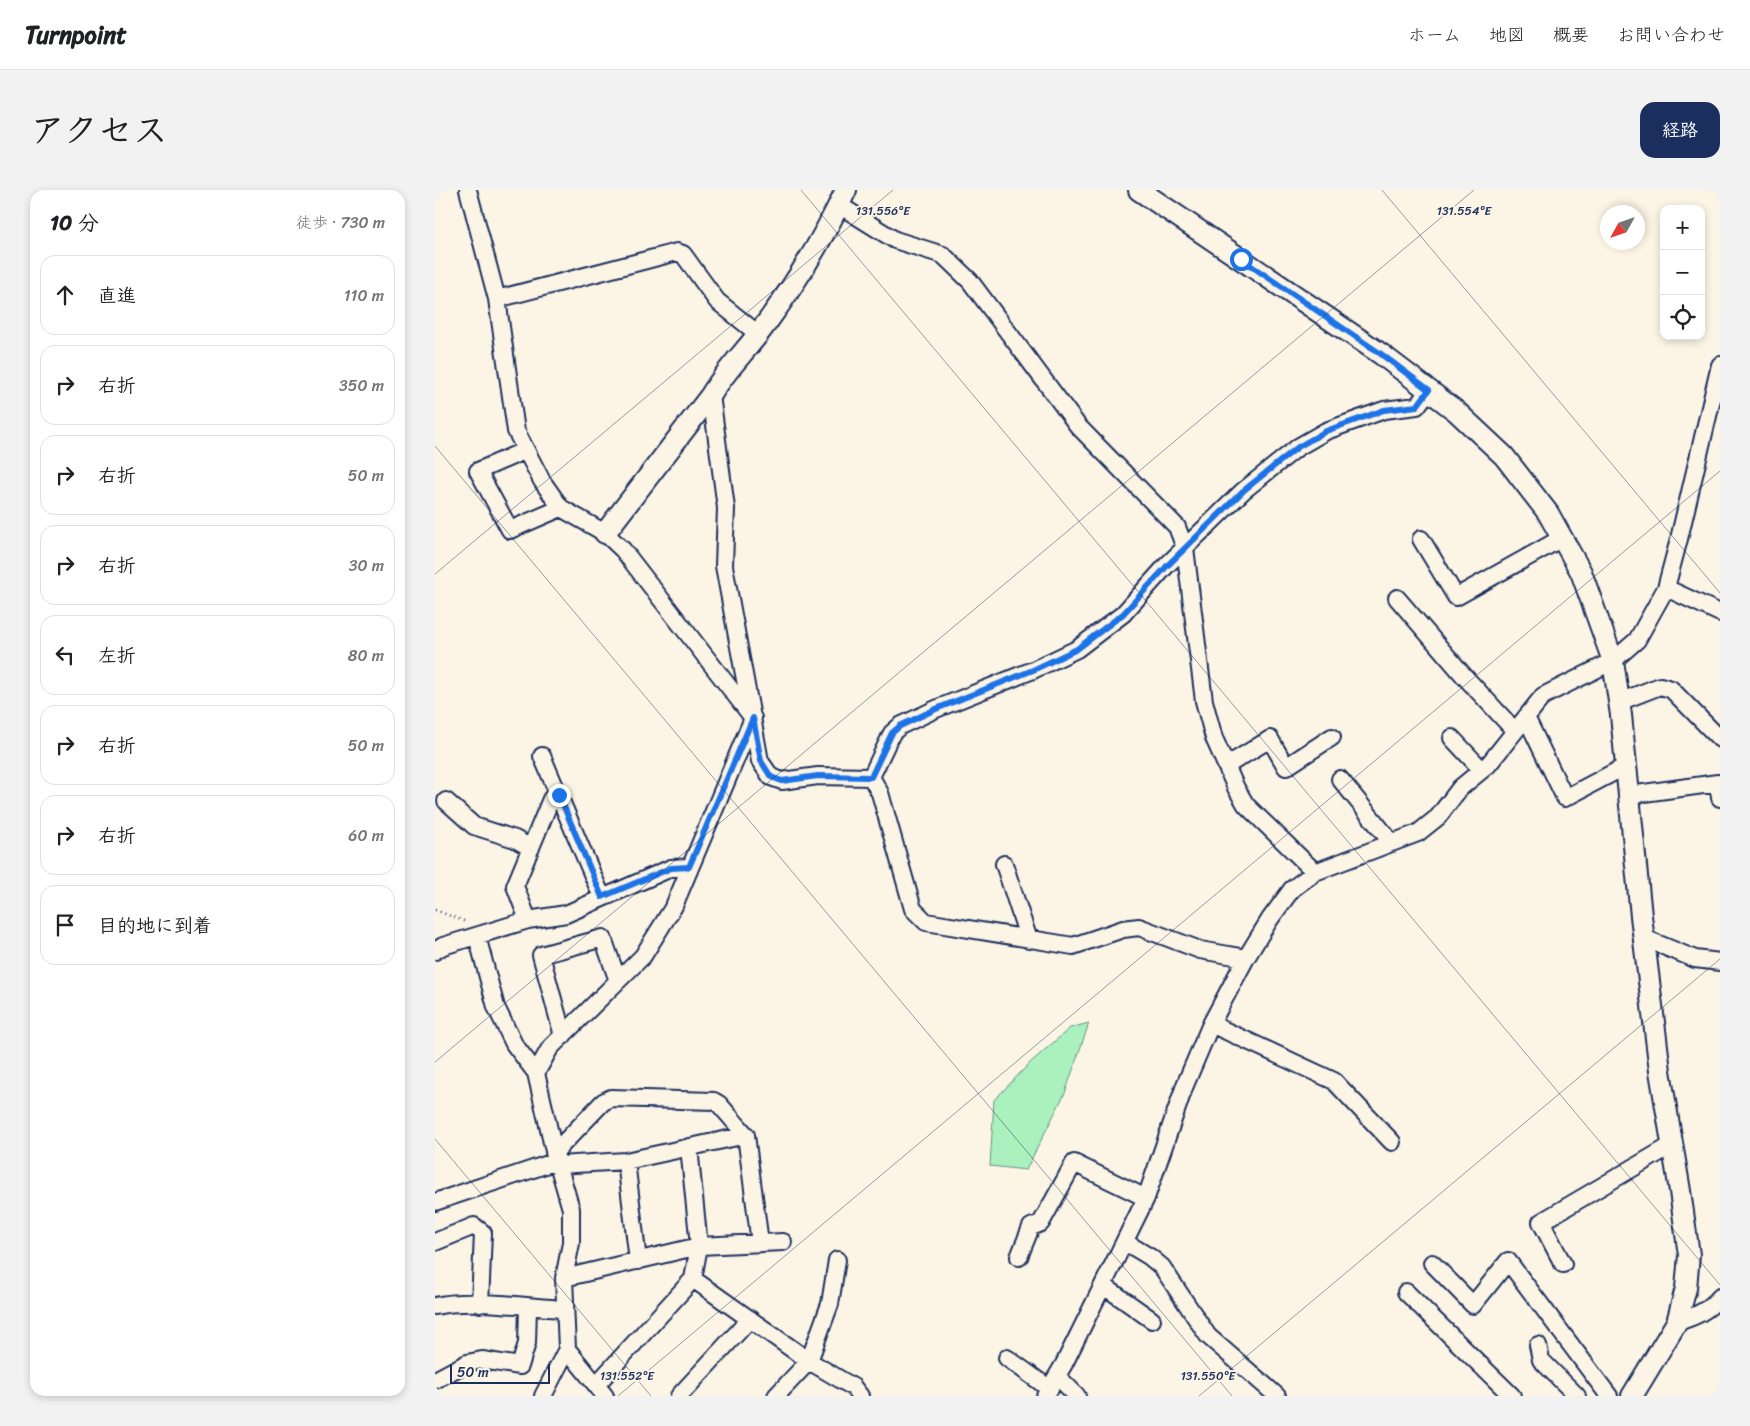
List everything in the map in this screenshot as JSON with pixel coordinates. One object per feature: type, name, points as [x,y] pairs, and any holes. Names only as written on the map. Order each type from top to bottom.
[{"type":"street","points":[[468,190],[497,299],[516,431],[542,481],[561,508],[605,533],[623,550],[753,718]]},
{"type":"street","points":[[1139,190],[1381,354],[1456,411],[1504,456],[1548,513],[1581,572],[1613,661],[1627,766],[1644,938],[1660,1070],[1689,1255],[1686,1288],[1677,1322],[1633,1396]]},
{"type":"street","points":[[605,533],[711,395],[721,378],[758,334],[802,270],[843,198],[895,240],[943,255],[970,281],[1078,426],[1177,527],[1185,548],[1204,701],[1214,738],[1235,788],[1246,805],[1315,872]]},
{"type":"street","points":[[497,299],[677,252],[683,254],[717,301],[758,334]]},
{"type":"street","points":[[1051,1387],[1104,1286],[1146,1198],[1185,1085],[1211,1024],[1246,958],[1270,919],[1292,889],[1315,872],[1418,833],[1438,817],[1460,788],[1488,765],[1543,696],[1613,661],[1637,640],[1666,588],[1720,365]]},
{"type":"street","points":[[871,777],[892,733],[900,726],[936,709],[1033,670],[1077,649],[1123,614],[1185,548],[1243,491],[1298,447],[1326,431],[1384,410],[1417,406],[1429,390]]},
{"type":"street","points":[[711,395],[727,508],[724,566],[761,761],[771,777],[782,781],[818,776],[871,777]]},
{"type":"street","points":[[526,450],[478,471],[510,530],[561,508]]},
{"type":"street","points":[[1421,539],[1456,597],[1562,538]]},
{"type":"street","points":[[1666,588],[1720,613]]},
{"type":"street","points":[[1397,598],[1465,677],[1515,731]]},
{"type":"street","points":[[1619,702],[1660,686],[1671,689],[1720,739]]},
{"type":"street","points":[[1526,717],[1565,798],[1627,766]]},
{"type":"street","points":[[536,1074],[550,1048],[643,956],[674,906],[753,718]]},
{"type":"street","points":[[1226,766],[1270,739],[1286,766],[1333,737]]},
{"type":"street","points":[[1451,738],[1482,770]]},
{"type":"street","points":[[542,756],[602,897]]},
{"type":"street","points":[[871,777],[880,793],[913,909],[926,922],[1073,946],[1123,930],[1139,927],[1200,950],[1246,958]]},
{"type":"street","points":[[1340,779],[1392,843]]},
{"type":"street","points":[[1629,794],[1718,783],[1720,798]]},
{"type":"street","points":[[528,920],[515,886],[551,799],[559,795]]},
{"type":"street","points":[[446,801],[474,826],[515,839],[531,848]]},
{"type":"street","points":[[1005,864],[1029,940]]},
{"type":"street","points":[[435,951],[528,920],[566,914],[671,868],[689,867]]},
{"type":"street","points":[[477,936],[496,1007],[514,1044],[536,1074],[556,1160],[571,1209],[571,1243],[564,1278],[567,1349],[544,1395]]},
{"type":"street","points":[[563,1036],[541,955],[603,938],[618,982]]},
{"type":"street","points":[[1644,938],[1695,959],[1720,962]]},
{"type":"street","points":[[1211,1024],[1333,1081],[1393,1142]]},
{"type":"street","points":[[556,1160],[603,1102],[611,1098],[714,1100],[746,1135],[760,1243]]},
{"type":"street","points":[[435,1202],[556,1160],[626,1161],[746,1135]]},
{"type":"street","points":[[1563,1264],[1541,1222],[1672,1145]]},
{"type":"street","points":[[567,1349],[600,1391],[693,1279],[699,1246],[689,1147]]},
{"type":"street","points":[[626,1161],[638,1261]]},
{"type":"street","points":[[1019,1257],[1031,1227],[1041,1223],[1075,1163],[1146,1198]]},
{"type":"street","points":[[435,1242],[474,1226],[483,1233],[480,1304]]},
{"type":"street","points":[[564,1278],[699,1246],[783,1242]]},
{"type":"street","points":[[1125,1242],[1151,1257],[1162,1267],[1208,1336],[1277,1396]]},
{"type":"street","points":[[776,1396],[809,1361],[830,1304],[837,1260]]},
{"type":"street","points":[[1432,1263],[1473,1305],[1508,1261],[1609,1396]]},
{"type":"street","points":[[693,1279],[809,1361],[853,1387],[860,1396]]},
{"type":"street","points":[[1104,1286],[1152,1320]]},
{"type":"street","points":[[1406,1292],[1512,1396]]},
{"type":"street","points":[[1677,1322],[1696,1317],[1714,1304],[1720,1297]]},
{"type":"street","points":[[435,1306],[444,1304],[480,1304],[564,1309]]},
{"type":"street","points":[[435,1380],[467,1363],[483,1360],[520,1366],[527,1343],[527,1307]]},
{"type":"street","points":[[679,1396],[750,1319]]},
{"type":"street","points":[[1538,1346],[1541,1360],[1577,1396]]},
{"type":"street","points":[[1007,1358],[1051,1387],[1077,1396]]},
{"type":"path","points":[[435,910],[464,921],[477,936]]},
{"type":"green space","points":[[1089,1023],[1065,1093],[1026,1170],[990,1166],[994,1100],[1031,1062],[1070,1028]]},
{"type":"route","points":[[559,795],[602,897],[671,868],[689,867],[753,718],[761,761],[771,777],[782,781],[818,776],[849,775],[871,777],[892,733],[900,726],[936,709],[1033,670],[1077,649],[1123,614],[1167,566],[1243,491],[1298,447],[1326,431],[1384,410],[1417,406],[1429,390],[1381,354],[1241,259]]}]
